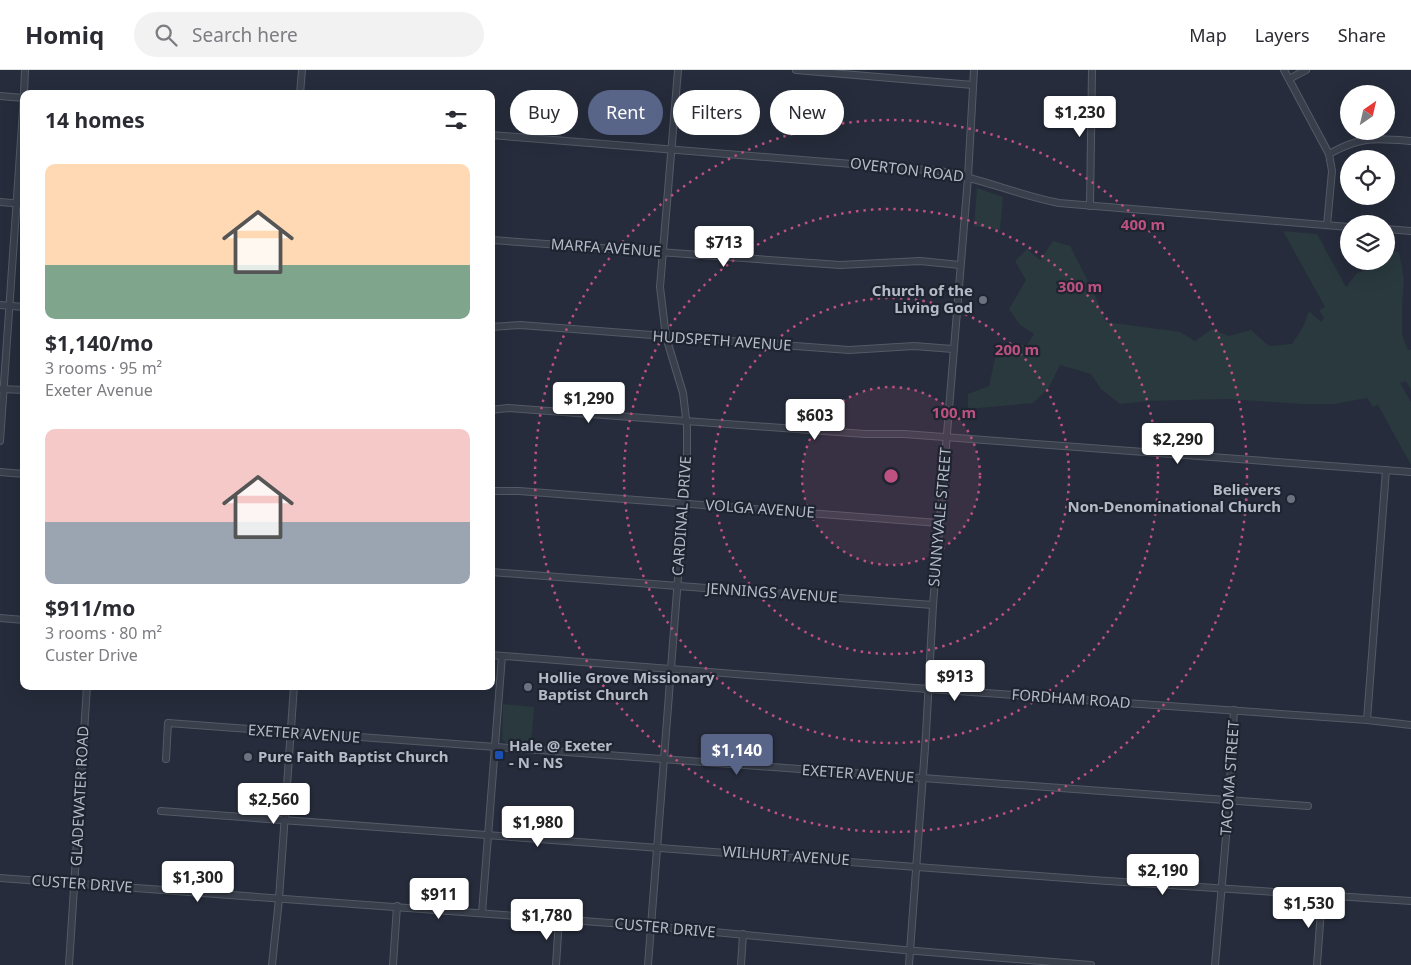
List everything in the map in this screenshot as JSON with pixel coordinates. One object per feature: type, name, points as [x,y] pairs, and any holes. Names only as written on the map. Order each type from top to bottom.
[{"type":"street","points":[[24,90],[25,70]]},
{"type":"street","points":[[300,90],[302,70]]},
{"type":"street","name":"CARDINAL DRIVE","points":[[648,965],[687,462],[687,420],[680,379],[666,337],[661,294],[678,70]]},
{"type":"street","points":[[796,70],[973,85]]},
{"type":"street","name":"SUNNYVALE STREET","points":[[910,965],[933,605],[968,177],[974,70]]},
{"type":"street","points":[[1090,206],[1092,70]]},
{"type":"street","points":[[1284,70],[1329,154],[1332,171],[1327,225]]},
{"type":"street","points":[[1289,79],[1306,70]]},
{"type":"street","points":[[0,96],[20,96]]},
{"type":"street","name":"OVERTON ROAD","points":[[495,135],[926,170],[968,177],[1042,200],[1090,206],[1340,226]]},
{"type":"street","points":[[1329,154],[1344,145],[1365,139],[1379,138],[1411,141]]},
{"type":"street","points":[[0,441],[2,389],[10,306],[20,150]]},
{"type":"street","points":[[0,202],[20,204]]},
{"type":"street","points":[[1395,230],[1411,231]]},
{"type":"street","name":"MARFA AVENUE","points":[[495,240],[840,265],[909,261],[960,265]]},
{"type":"street","points":[[0,306],[20,307]]},
{"type":"street","name":"HUDSPETH AVENUE","points":[[495,327],[520,325],[849,350],[914,346],[953,349]]},
{"type":"street","points":[[2,389],[20,390]]},
{"type":"street","points":[[495,410],[508,408],[865,434],[904,434],[1411,472]]},
{"type":"street","points":[[1367,720],[1386,470]]},
{"type":"street","points":[[0,472],[20,474]]},
{"type":"street","name":"VOLGA AVENUE","points":[[495,491],[519,491],[939,523]]},
{"type":"street","name":"JENNINGS AVENUE","points":[[495,572],[933,605]]},
{"type":"street","points":[[0,618],[20,620]]},
{"type":"street","name":"FORDHAM ROAD","points":[[495,655],[928,689],[1367,720],[1411,725]]},
{"type":"street","points":[[482,913],[502,656]]},
{"type":"street","name":"GLADEWATER ROAD","points":[[69,965],[87,690]]},
{"type":"street","points":[[272,965],[279,899],[294,690]]},
{"type":"street","name":"TACOMA STREET","points":[[1215,965],[1229,802],[1234,710]]},
{"type":"street","name":"EXETER AVENUE","points":[[166,760],[168,723],[1229,802],[1308,806]]},
{"type":"street","name":"WILHURT AVENUE","points":[[161,810],[1222,889],[1411,901]]},
{"type":"street","name":"CUSTER DRIVE","points":[[0,878],[651,926],[1091,965]]},
{"type":"street","points":[[1317,965],[1322,895]]},
{"type":"street","points":[[393,965],[397,906]]},
{"type":"street","points":[[556,965],[559,919]]},
{"type":"street","points":[[741,965],[743,934]]},
{"type":"shaded area","points":[[977,188],[1003,197],[1000,230],[974,226]]},
{"type":"shaded area","points":[[1283,231],[1317,234],[1346,287],[1357,273],[1367,270],[1395,270],[1395,252],[1399,252],[1404,279],[1402,335],[1408,350],[1411,350],[1411,390],[1406,381],[1400,383],[1411,402],[1411,465],[1378,405],[1373,407],[1367,398],[1334,404],[1227,399],[1149,401],[1120,404],[1101,389],[1091,374],[1060,365],[1048,389],[1033,403],[968,409],[968,394],[989,386],[998,345],[1027,345],[1034,334],[1020,325],[1009,309],[1026,280],[1015,261],[1027,249],[1040,260],[1053,241],[1070,246],[1094,293],[1106,322],[1180,332],[1195,341],[1212,329],[1229,336],[1251,330],[1269,346],[1292,344],[1303,327],[1309,311],[1321,322],[1324,318],[1319,310],[1325,307]]},
{"type":"shaded area","points":[[503,704],[534,707],[531,745],[506,743],[502,739]]},
{"type":"place","name":"Church of the Living God","points":[[983,300]]},
{"type":"place","name":"Believers Non-Denominational Church","points":[[1291,499]]},
{"type":"place","name":"Hollie Grove Missionary Baptist Church","points":[[528,687]]},
{"type":"place","name":"Hale @ Exeter - N - NS","points":[[499,755]]},
{"type":"place","name":"Pure Faith Baptist Church","points":[[248,757]]}]
